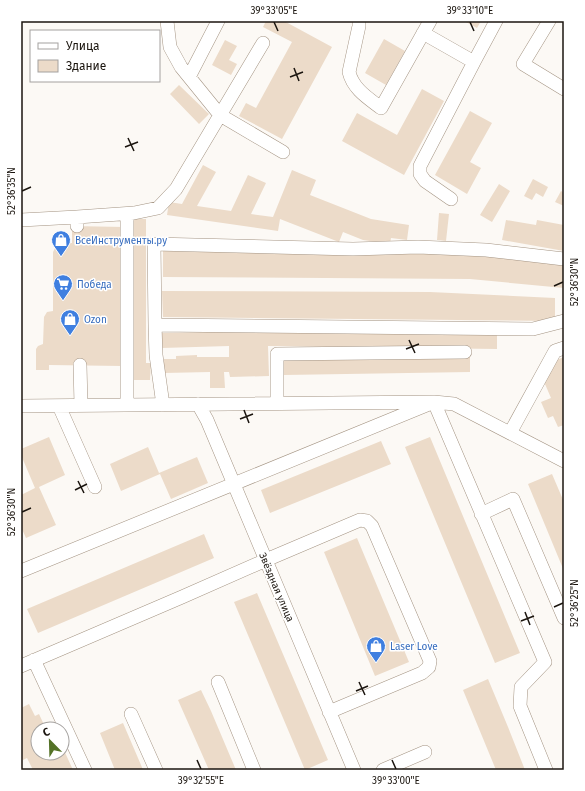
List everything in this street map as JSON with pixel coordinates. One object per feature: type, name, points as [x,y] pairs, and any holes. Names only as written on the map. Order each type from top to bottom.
[{"type":"street","points":[[166,21],[170,47],[181,67],[220,116],[283,152]]},
{"type":"street","points":[[189,77],[218,21]]},
{"type":"street","points":[[359,21],[349,72],[353,82],[362,94],[381,108],[430,21]]},
{"type":"street","points":[[451,199],[425,181],[420,174],[420,166],[496,21]]},
{"type":"street","points":[[549,21],[523,64],[564,89]]},
{"type":"street","points":[[423,33],[474,62]]},
{"type":"street","points":[[21,220],[77,222],[158,208],[176,189],[263,43]]},
{"type":"street","points":[[127,214],[127,405]]},
{"type":"street","points":[[163,405],[156,355],[154,244],[353,249],[418,247],[486,250],[564,259]]},
{"type":"street","points":[[155,325],[533,329],[564,321]]},
{"type":"street","points":[[510,433],[555,351],[564,348]]},
{"type":"street","points":[[277,403],[278,354],[465,352]]},
{"type":"street","points":[[80,365],[81,405]]},
{"type":"street","points":[[21,571],[434,402]]},
{"type":"street","points":[[434,402],[545,662],[521,687],[520,706],[546,770]]},
{"type":"street","points":[[21,406],[434,402],[454,404],[564,461]]},
{"type":"street","name":"Звёздная улица","points":[[198,404],[207,420],[234,483],[329,712],[349,769]]},
{"type":"street","points":[[60,406],[95,487]]},
{"type":"street","points":[[481,514],[513,499],[564,618]]},
{"type":"street","points":[[21,666],[360,520],[367,521],[372,526],[430,661],[429,667],[422,673],[329,712]]},
{"type":"street","points":[[34,660],[85,770]]},
{"type":"street","points":[[218,682],[254,770]]},
{"type":"street","points":[[131,714],[156,770]]},
{"type":"street","points":[[383,770],[425,752]]},
{"type":"building","points":[[266,21],[284,21],[332,47],[282,139],[239,116],[246,103],[256,108],[292,42],[263,27]]},
{"type":"building","points":[[464,21],[481,21],[477,28]]},
{"type":"building","points":[[384,39],[405,51],[386,85],[365,73]]},
{"type":"building","points":[[225,40],[237,46],[229,60],[237,64],[231,75],[212,65]]},
{"type":"building","points":[[179,85],[209,114],[199,124],[170,94]]},
{"type":"building","points":[[422,89],[444,101],[404,175],[342,141],[357,113],[397,135]]},
{"type":"building","points":[[470,111],[492,123],[470,162],[481,168],[467,194],[435,175]]},
{"type":"building","points":[[203,165],[216,172],[197,206],[231,211],[248,175],[266,183],[251,214],[273,217],[292,170],[316,180],[310,195],[371,219],[409,225],[407,240],[391,238],[390,244],[363,240],[343,232],[339,242],[280,219],[278,231],[167,215],[169,202],[182,204]]},
{"type":"building","points":[[533,179],[548,187],[543,197],[536,193],[532,200],[524,196]]},
{"type":"building","points":[[499,184],[510,191],[492,222],[480,215]]},
{"type":"building","points":[[561,191],[564,193],[564,206],[555,202]]},
{"type":"building","points":[[439,213],[449,214],[446,241],[437,240]]},
{"type":"building","points":[[130,219],[146,219],[146,363],[151,363],[150,380],[130,380]]},
{"type":"building","points":[[506,220],[536,225],[537,220],[564,225],[564,251],[502,240]]},
{"type":"building","points":[[72,226],[124,227],[122,366],[49,365],[49,370],[36,370],[36,349],[38,346],[43,344],[44,317],[47,312],[53,311],[53,252],[56,246],[63,243],[72,243]]},
{"type":"building","points":[[163,251],[470,254],[564,262],[564,288],[470,279],[163,277]]},
{"type":"building","points":[[162,291],[430,292],[555,298],[555,321],[163,317]]},
{"type":"building","points":[[268,331],[497,334],[497,349],[268,346],[269,376],[230,377],[229,372],[224,372],[225,388],[210,388],[210,372],[164,373],[164,359],[176,359],[176,356],[197,355],[197,357],[229,357],[229,346],[162,348],[161,333]]},
{"type":"building","points":[[470,357],[470,372],[284,375],[284,359]]},
{"type":"building","points":[[564,357],[564,425],[558,427],[553,416],[548,418],[541,402],[551,398],[542,377],[546,364]]},
{"type":"building","points":[[49,437],[65,475],[39,487],[56,525],[26,538],[21,527],[21,495],[35,488],[21,455],[21,449]]},
{"type":"building","points":[[430,437],[520,653],[495,663],[405,447]]},
{"type":"building","points":[[381,441],[391,464],[270,513],[261,490]]},
{"type":"building","points":[[148,447],[159,473],[197,457],[208,483],[171,499],[160,474],[121,491],[110,464]]},
{"type":"building","points":[[552,474],[564,502],[564,571],[528,484]]},
{"type":"building","points":[[204,534],[214,558],[38,633],[27,609]]},
{"type":"building","points":[[357,538],[409,662],[375,676],[324,552]]},
{"type":"building","points":[[257,593],[328,760],[305,770],[234,602]]},
{"type":"building","points":[[488,679],[525,770],[496,770],[463,690]]},
{"type":"building","points":[[201,690],[236,770],[209,770],[178,700]]},
{"type":"building","points":[[29,704],[35,716],[39,714],[42,721],[30,721],[30,761],[69,761],[73,770],[33,770],[27,758],[23,760],[21,757],[21,708]]},
{"type":"building","points":[[123,723],[143,770],[115,770],[100,733]]},
{"type":"place","name":"ВсеИнструменты.ру","points":[[61,257]]},
{"type":"place","name":"Победа","points":[[63,301]]},
{"type":"place","name":"Ozon","points":[[70,336]]},
{"type":"place","name":"Laser Love","points":[[376,663]]}]
